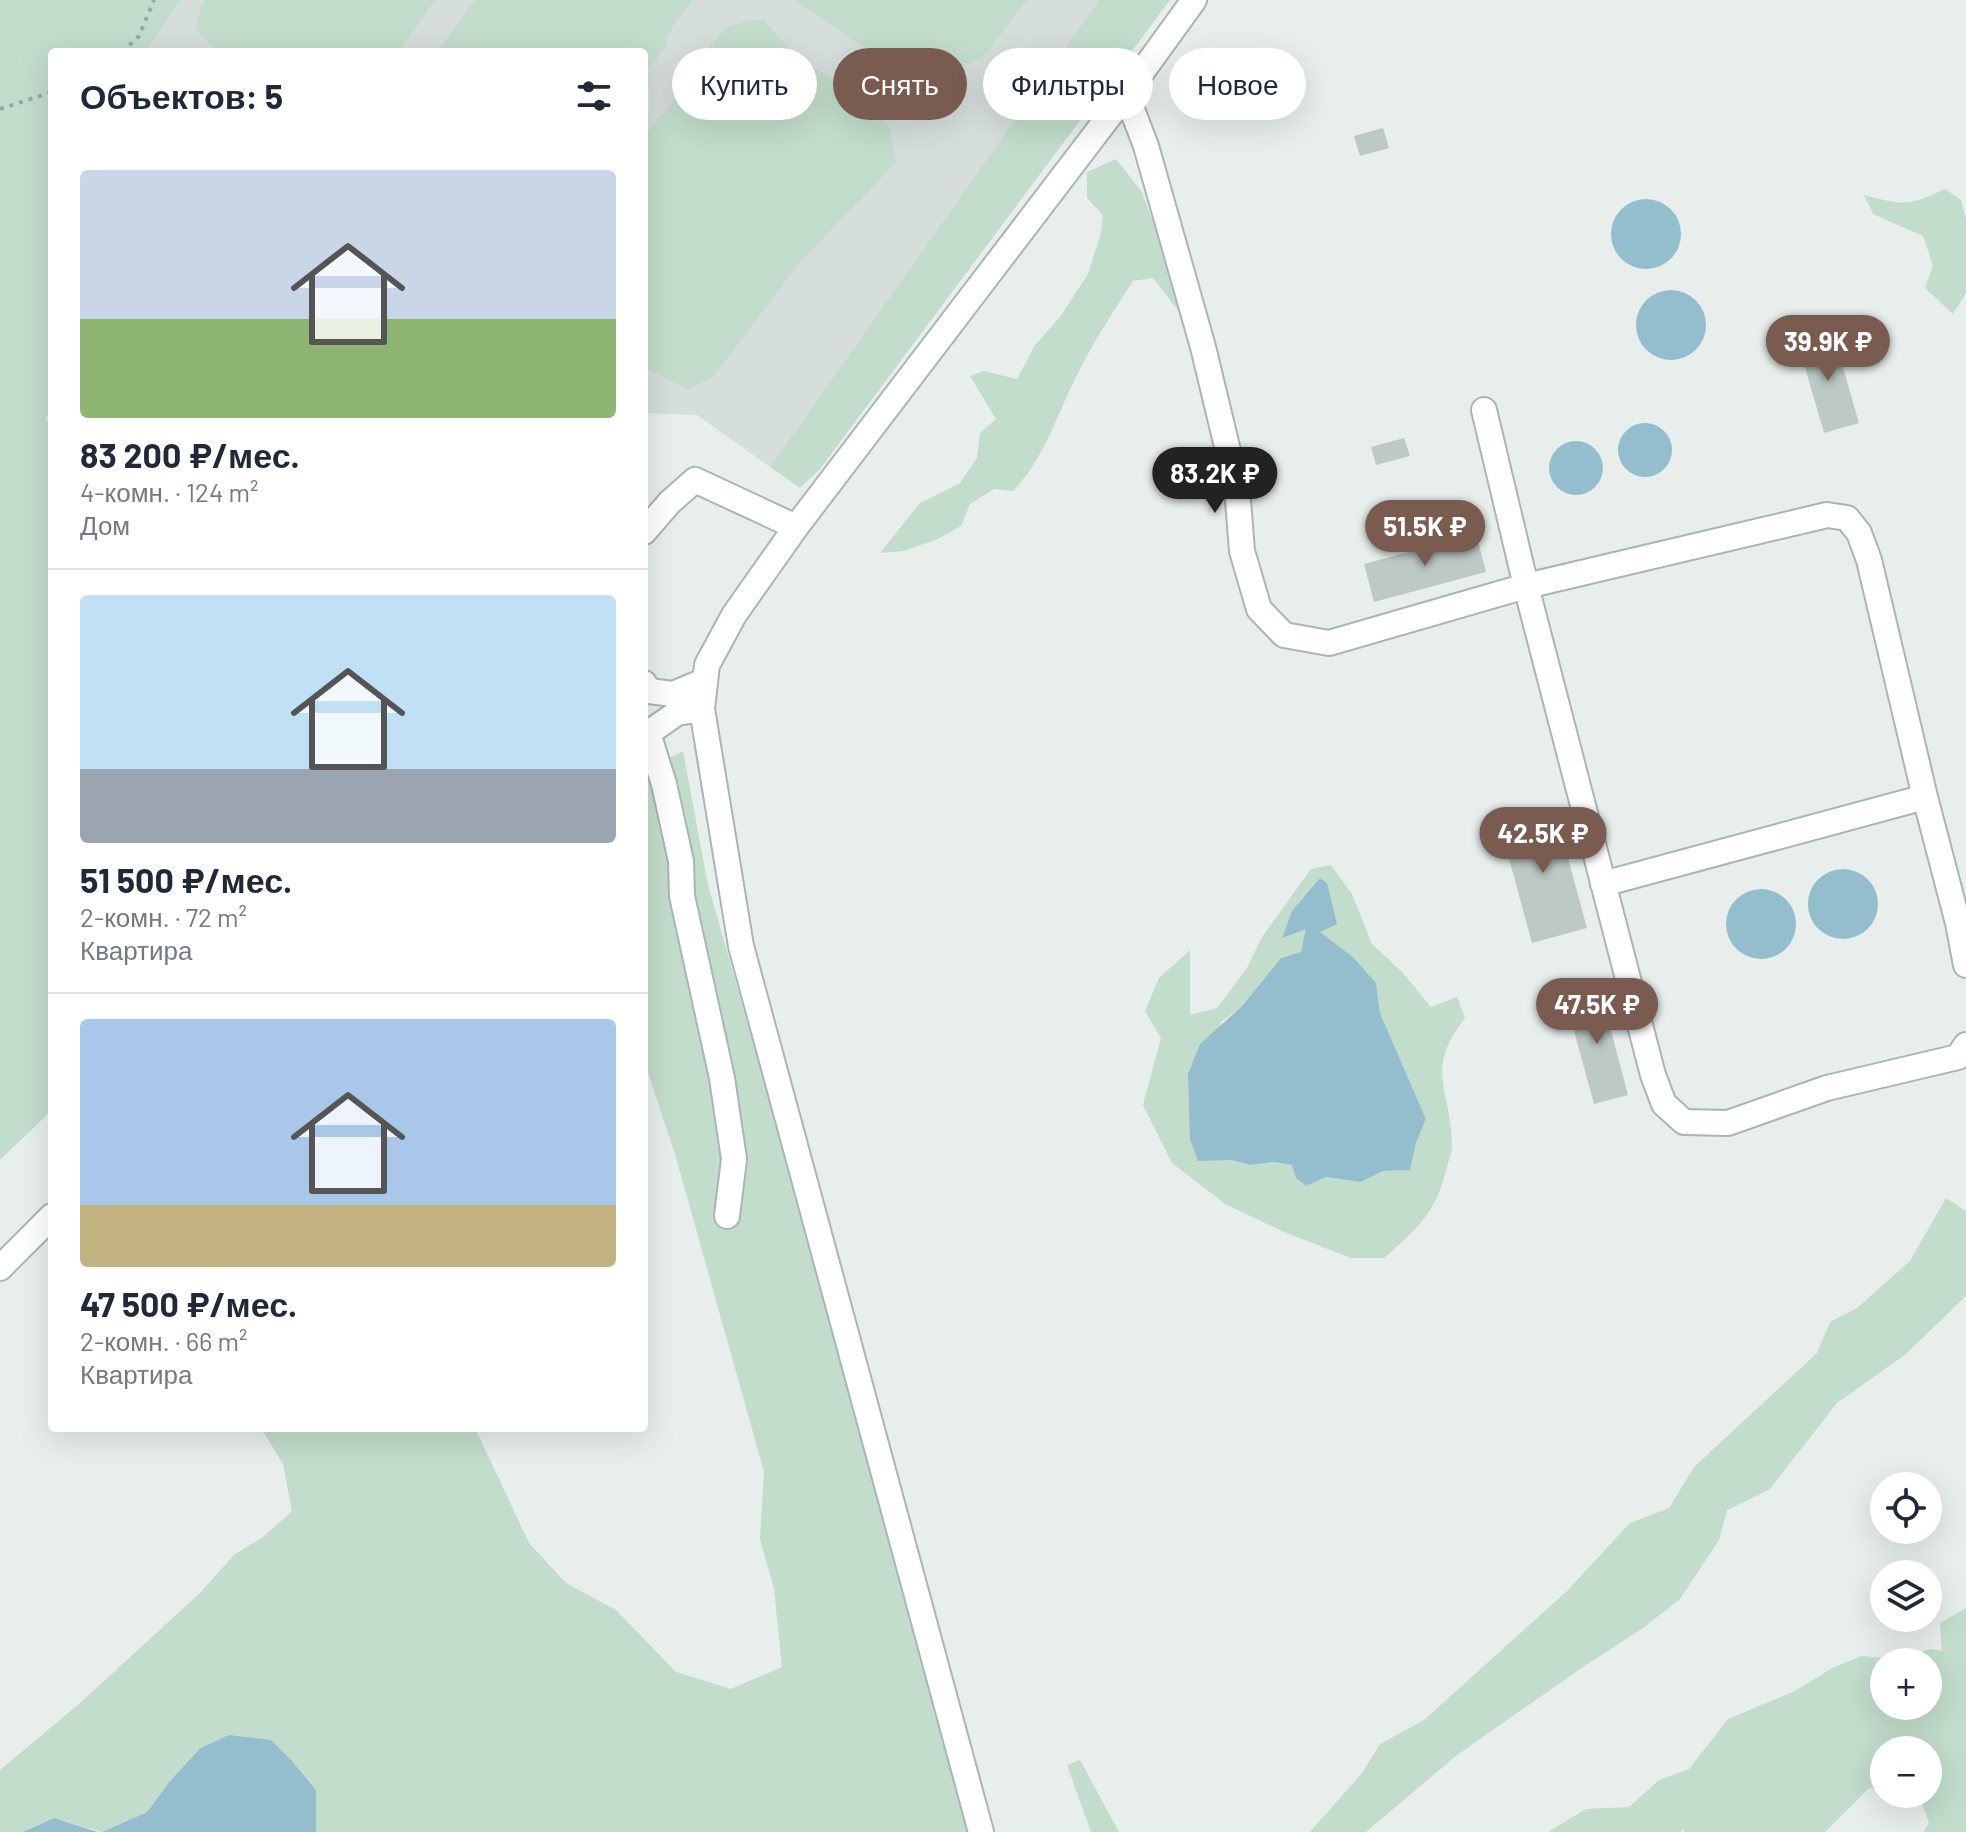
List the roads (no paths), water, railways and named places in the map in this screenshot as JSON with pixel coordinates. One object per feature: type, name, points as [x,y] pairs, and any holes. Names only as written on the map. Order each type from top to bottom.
[{"type":"street","points":[[1153,57],[1194,0]]},
{"type":"street","points":[[981,1832],[741,946],[702,709],[704,681],[707,665],[734,615],[796,527],[1106,120]]},
{"type":"street","points":[[1136,120],[1203,347],[1237,488],[1242,551],[1259,609],[1284,635],[1329,643],[1526,586],[1827,515],[1847,518],[1859,533],[1869,560],[1966,965]]},
{"type":"street","points":[[1484,410],[1603,884],[1653,1075],[1664,1104],[1684,1122],[1728,1123],[1827,1088],[1958,1057],[1966,1045]]},
{"type":"street","points":[[648,527],[695,480],[796,527]]},
{"type":"street","points":[[648,689],[673,694],[704,681]]},
{"type":"street","points":[[648,734],[677,713],[702,709]]},
{"type":"street","points":[[648,740],[664,784],[681,861],[682,896],[722,1078],[734,1159],[727,1216]]},
{"type":"street","points":[[1603,884],[1925,797]]},
{"type":"street","points":[[0,1268],[48,1220]]},
{"type":"water","points":[[1646,199],[1671,209],[1681,234],[1671,259],[1646,269],[1621,259],[1611,234],[1621,209]]},
{"type":"water","points":[[1671,290],[1696,300],[1706,325],[1696,350],[1671,360],[1646,350],[1636,325],[1646,300]]},
{"type":"water","points":[[1645,423],[1664,431],[1672,450],[1664,469],[1645,477],[1626,469],[1618,450],[1626,431]]},
{"type":"water","points":[[1576,441],[1595,449],[1603,468],[1595,487],[1576,495],[1557,487],[1549,468],[1557,449]]},
{"type":"water","points":[[1843,869],[1868,879],[1878,904],[1868,929],[1843,939],[1818,929],[1808,904],[1818,879]]},
{"type":"water","points":[[1320,878],[1327,883],[1337,924],[1320,932],[1353,957],[1376,983],[1380,1013],[1426,1119],[1410,1170],[1383,1171],[1361,1182],[1326,1177],[1306,1186],[1296,1178],[1292,1165],[1274,1162],[1250,1165],[1231,1160],[1198,1161],[1190,1139],[1188,1074],[1200,1044],[1242,1006],[1281,958],[1301,952],[1306,929],[1282,938],[1292,911]]},
{"type":"water","points":[[1761,889],[1786,899],[1796,924],[1786,949],[1761,959],[1736,949],[1726,924],[1736,899]]},
{"type":"water","points":[[229,1735],[271,1740],[292,1761],[316,1790],[316,1832],[102,1832],[147,1812],[199,1749]]},
{"type":"water","points":[[54,1818],[98,1832],[23,1832]]}]
